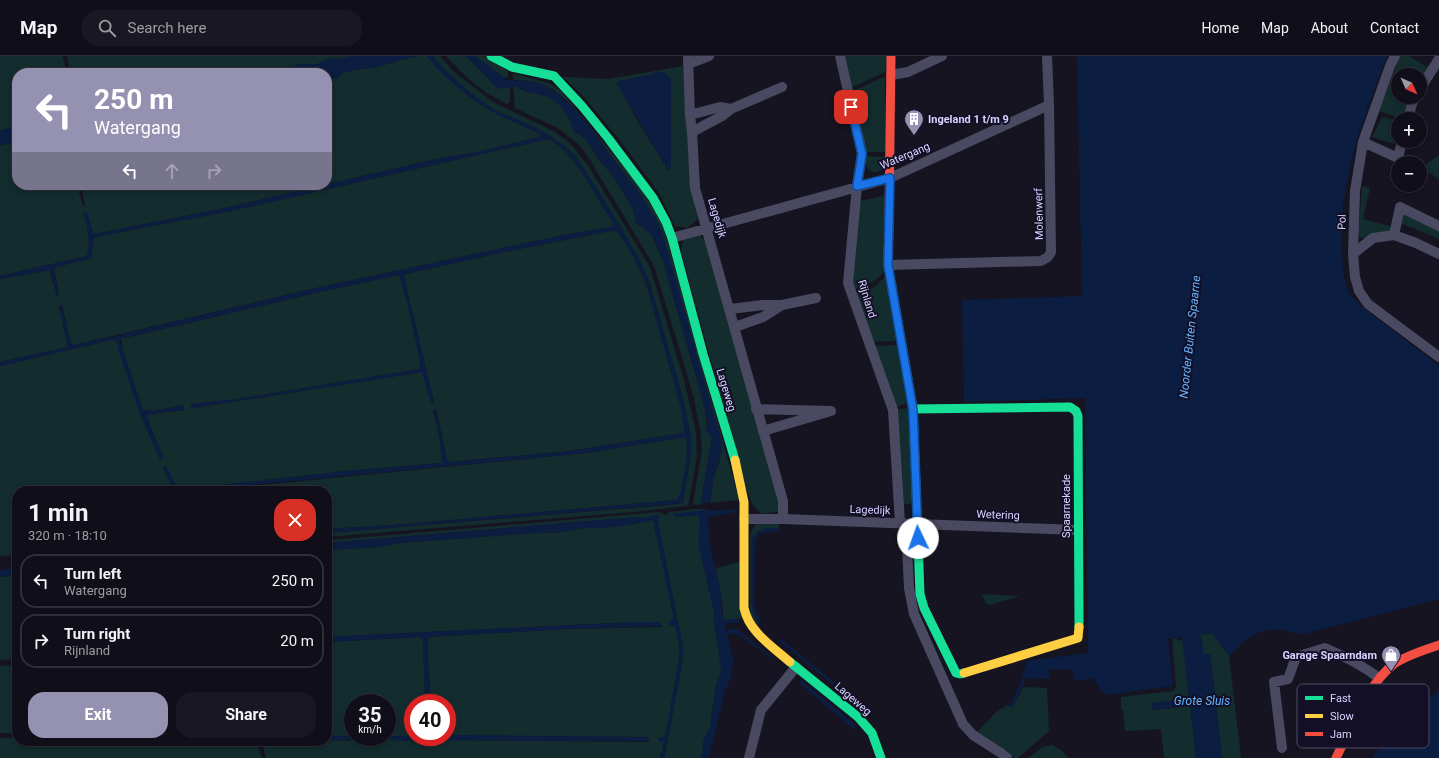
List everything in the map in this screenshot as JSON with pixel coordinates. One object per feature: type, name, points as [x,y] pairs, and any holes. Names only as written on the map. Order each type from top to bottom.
[{"type":"street","name":"Lageweg","points":[[491,56],[512,67],[554,76],[596,124],[653,198],[666,222],[672,238],[703,354],[734,459],[744,502],[744,608],[746,617],[754,630],[796,667],[858,717],[872,733],[881,758]]},
{"type":"street","points":[[688,60],[708,56]]},
{"type":"street","name":"Rijnland","points":[[840,56],[862,154],[857,186],[848,283],[893,410],[900,523]]},
{"type":"street","points":[[891,56],[888,265],[913,410],[917,524]]},
{"type":"street","points":[[891,75],[908,72],[942,56]]},
{"type":"street","name":"Molenwerf","points":[[888,265],[1041,260],[1048,257],[1051,252],[1047,56]]},
{"type":"street","name":"Pol","points":[[1395,56],[1363,142],[1355,191],[1353,254],[1355,277],[1359,291],[1368,304],[1439,357]]},
{"type":"street","points":[[1427,78],[1439,59]]},
{"type":"street","name":"Lagedijk","points":[[688,60],[695,188],[783,501],[783,519]]},
{"type":"street","points":[[692,132],[722,116],[731,109],[782,87]]},
{"type":"street","name":"Watergang","points":[[672,238],[890,178],[1049,105]]},
{"type":"street","points":[[690,115],[720,107],[731,109]]},
{"type":"street","points":[[1363,142],[1398,158],[1400,148]]},
{"type":"street","points":[[1394,235],[1400,207],[1439,226]]},
{"type":"street","points":[[1353,254],[1373,238],[1394,235],[1439,254]]},
{"type":"street","points":[[730,309],[763,305],[782,305],[816,298]]},
{"type":"street","points":[[735,327],[763,317],[782,305]]},
{"type":"street","name":"Spaarnekade","points":[[913,410],[1070,407],[1076,411],[1078,416],[1078,638],[960,674],[956,673],[924,608],[920,594],[917,524]]},
{"type":"street","points":[[756,409],[831,411],[763,431]]},
{"type":"street","name":"Lagedijk","points":[[744,519],[917,524]]},
{"type":"street","name":"Wetering","points":[[917,524],[1078,530]]},
{"type":"street","points":[[907,547],[909,588],[914,614],[963,724],[973,735],[1007,758]]},
{"type":"street","points":[[1375,684],[1379,678],[1394,664],[1439,645]]},
{"type":"street","points":[[1282,748],[1274,682],[1288,679],[1296,657],[1325,648],[1353,661],[1379,678]]},
{"type":"street","points":[[749,758],[761,710],[796,667]]},
{"type":"street","points":[[1336,758],[1341,748]]},
{"type":"green space","points":[[0,56],[63,56],[65,68],[12,68],[12,127],[0,131]]},
{"type":"green space","points":[[67,56],[353,56],[335,60],[331,58],[317,64],[297,64],[291,68],[69,68]]},
{"type":"green space","points":[[418,56],[427,56],[447,77],[486,108],[540,135],[540,137],[473,153],[436,159],[332,183],[332,79],[336,79],[348,71],[373,68]]},
{"type":"green space","points":[[433,56],[440,56],[453,71],[493,102],[555,132],[571,144],[589,167],[650,267],[684,380],[696,432],[697,456],[687,506],[634,512],[332,537],[332,533],[679,504],[683,502],[691,452],[691,437],[683,399],[650,284],[638,257],[578,159],[572,153],[546,133],[498,112],[470,92],[441,66]]},
{"type":"green space","points":[[446,56],[466,56],[494,86],[510,87],[510,102],[507,104],[490,95],[459,70]]},
{"type":"green space","points":[[475,56],[483,56],[508,71],[508,77],[504,78]]},
{"type":"green space","points":[[844,56],[888,56],[885,72],[851,88]]},
{"type":"green space","points":[[1400,56],[1409,56],[1429,68],[1427,71],[1427,68],[1395,68]]},
{"type":"green space","points":[[683,66],[697,213],[697,220],[687,228],[675,226],[659,193],[619,139],[582,95],[563,77],[608,79]],"holes":[[[658,74],[671,79],[671,168],[668,170],[634,115],[619,81]]]},
{"type":"green space","points":[[513,73],[551,84],[561,91],[646,194],[664,229],[739,500],[710,503],[713,479],[720,459],[658,223],[646,203],[593,130],[576,110],[558,93],[544,85],[530,81],[513,80]]},
{"type":"green space","points":[[885,76],[886,152],[865,152],[851,92]]},
{"type":"green space","points":[[1391,80],[1391,104],[1407,104],[1405,112],[1391,112],[1391,115],[1379,111]]},
{"type":"green space","points":[[515,86],[525,91],[551,98],[562,108],[570,119],[574,131],[587,141],[598,158],[613,176],[633,209],[636,223],[651,234],[663,261],[703,401],[709,433],[712,438],[701,501],[705,504],[695,505],[693,503],[702,450],[700,429],[694,399],[654,266],[581,147],[556,127],[515,108],[513,87]]},
{"type":"green space","points":[[1382,117],[1391,119],[1391,143],[1372,137]]},
{"type":"green space","points":[[548,139],[568,154],[576,164],[614,225],[612,227],[564,235],[316,288],[74,345],[71,344],[62,305],[59,306],[68,347],[0,362],[0,279],[50,270],[53,284],[59,291],[54,269],[56,267],[91,258],[94,237],[226,212],[323,190],[332,190],[332,188]]},
{"type":"green space","points":[[12,143],[12,190],[78,190],[83,206],[85,205],[82,190],[302,190],[220,209],[93,234],[87,213],[83,213],[88,234],[89,246],[87,256],[0,276],[0,145]]},
{"type":"green space","points":[[1439,155],[1439,179],[1427,172],[1427,164]]},
{"type":"green space","points":[[865,156],[886,157],[884,168],[876,172],[870,171],[866,165]]},
{"type":"green space","points":[[1362,186],[1370,188],[1363,219],[1394,227],[1393,232],[1366,238],[1361,238],[1358,235]]},
{"type":"green space","points":[[884,196],[884,272],[870,283],[853,290],[851,284],[859,201]]},
{"type":"green space","points":[[1403,211],[1439,230],[1439,239],[1400,223]]},
{"type":"green space","points":[[615,230],[619,234],[637,263],[646,284],[681,407],[685,433],[569,451],[448,462],[436,409],[434,409],[440,440],[442,463],[346,471],[210,486],[176,486],[165,466],[163,467],[172,486],[12,486],[12,555],[0,556],[0,366],[115,339],[139,411],[160,459],[163,457],[147,418],[148,415],[184,410],[183,405],[153,411],[143,410],[123,350],[121,339],[123,337],[126,338],[319,292],[399,275],[412,322],[419,352],[421,369],[237,399],[192,404],[193,408],[422,372],[431,402],[434,402],[404,275],[504,252]]},
{"type":"green space","points":[[700,234],[707,245],[781,511],[761,514],[752,504],[745,485],[681,251],[683,239]]},
{"type":"green space","points":[[885,277],[896,341],[872,342],[854,294],[873,288]]},
{"type":"green space","points":[[897,345],[907,403],[896,407],[873,346]]},
{"type":"green space","points":[[908,408],[912,504],[902,504],[897,410]]},
{"type":"green space","points":[[686,437],[687,449],[685,468],[682,488],[678,500],[393,525],[332,529],[332,486],[251,486],[586,453]]},
{"type":"green space","points":[[706,509],[675,517],[698,515],[700,518],[699,545],[714,611],[714,624],[722,668],[716,686],[710,727],[704,739],[701,758],[664,758],[682,665],[683,647],[658,523],[658,519],[660,517],[638,517],[332,543],[332,540],[659,512],[666,515],[669,512]]},
{"type":"green space","points":[[653,520],[674,618],[669,625],[675,626],[679,644],[679,660],[666,733],[664,737],[658,738],[664,742],[660,758],[266,758],[263,746],[332,746],[332,740],[344,740],[344,746],[396,746],[396,740],[404,740],[404,746],[456,746],[456,740],[649,742],[648,737],[456,736],[456,694],[430,694],[428,641],[429,637],[568,629],[661,627],[660,622],[332,637],[332,550],[378,547],[399,543],[545,532],[551,533],[583,528],[602,528]]},
{"type":"green space","points":[[759,522],[779,523],[779,528],[770,528],[760,531],[751,540],[751,599],[754,616],[759,623],[758,625],[750,614],[750,533]]},
{"type":"green space","points":[[739,562],[741,619],[725,620],[723,618],[723,607],[716,568]]},
{"type":"green space","points":[[12,576],[12,659],[0,660],[0,577]]},
{"type":"green space","points":[[982,594],[1020,596],[990,605],[986,604]]},
{"type":"green space","points":[[1212,633],[1229,656],[1241,758],[1222,758],[1211,660],[1203,654],[1202,639],[1200,634]]},
{"type":"green space","points":[[420,637],[423,640],[425,694],[404,694],[404,736],[396,736],[396,694],[344,694],[344,736],[332,736],[332,642]]},
{"type":"green space","points":[[1172,638],[1183,641],[1189,699],[1152,703],[1153,710],[1190,706],[1196,758],[1164,758],[1161,729],[1125,731],[1123,710],[1121,709],[1121,697],[1173,691],[1176,687]]},
{"type":"green space","points":[[12,665],[12,733],[0,733],[0,666]]},
{"type":"green space","points":[[1023,687],[1047,688],[1049,731],[1018,758],[1014,758],[999,745],[977,732],[996,712],[1008,705],[1011,707],[1014,705]]},
{"type":"green space","points":[[0,738],[12,738],[12,746],[258,746],[262,758],[0,758]]},
{"type":"green space","points":[[1052,745],[1061,750],[1069,758],[1028,758],[1043,747]]},
{"type":"water","points":[[353,56],[418,56],[373,68],[348,71],[336,79],[332,79],[332,68],[291,68],[297,64],[317,64],[331,58],[335,60]]},
{"type":"water","points":[[427,56],[433,56],[450,75],[470,92],[498,112],[520,120],[546,133],[572,153],[578,159],[638,257],[646,274],[652,293],[683,399],[691,437],[691,452],[682,503],[332,533],[332,529],[393,525],[677,500],[685,468],[687,449],[685,437],[586,453],[241,486],[212,486],[346,471],[442,463],[440,440],[433,410],[435,409],[448,462],[569,451],[685,433],[681,407],[646,284],[628,247],[615,230],[504,252],[405,274],[407,290],[433,403],[430,399],[422,372],[193,408],[190,407],[192,404],[237,399],[420,369],[412,322],[399,275],[319,292],[126,338],[123,337],[123,334],[316,288],[564,235],[612,227],[614,225],[576,164],[568,154],[548,139],[332,188],[332,183],[540,137],[538,133],[500,116],[477,102],[450,81]]},
{"type":"water","points":[[466,56],[475,56],[507,80],[528,81],[542,84],[559,95],[576,111],[595,134],[639,192],[658,223],[662,231],[721,439],[722,450],[713,479],[710,503],[701,501],[712,438],[709,433],[705,431],[708,424],[703,401],[663,261],[651,234],[636,223],[633,209],[613,176],[598,158],[587,141],[582,136],[574,132],[570,120],[558,104],[551,98],[525,91],[515,86],[501,89],[494,86]]},
{"type":"water","points":[[1077,56],[1387,56],[1361,128],[1348,176],[1342,227],[1343,268],[1347,288],[1354,299],[1439,366],[1439,599],[1304,634],[1280,630],[1265,631],[1258,633],[1245,641],[1229,656],[1212,633],[1200,634],[1203,654],[1210,654],[1211,659],[1222,758],[1196,758],[1190,706],[1153,710],[1152,703],[1189,699],[1182,637],[1168,638],[1173,686],[1107,695],[1100,689],[1093,678],[1073,680],[1074,670],[1049,669],[1049,679],[1026,678],[1014,705],[1011,708],[1010,706],[1020,684],[1027,661],[1088,653],[1085,398],[964,402],[962,300],[1082,296]]},
{"type":"water","points":[[654,72],[665,72],[671,79],[671,168],[668,170],[617,84],[619,81],[654,74]]},
{"type":"water","points":[[12,127],[12,143],[0,145],[0,131]]},
{"type":"water","points":[[302,190],[323,190],[226,212],[94,237],[91,258],[56,267],[54,269],[59,297],[57,297],[56,294],[50,270],[0,279],[0,276],[87,256],[89,240],[88,229],[83,213],[85,212],[87,213],[93,234],[220,209]]},
{"type":"water","points":[[61,305],[71,344],[73,345],[122,335],[120,342],[143,410],[153,411],[184,405],[184,410],[148,415],[147,418],[163,457],[160,459],[139,411],[115,339],[0,366],[0,362],[68,347],[59,306]]},
{"type":"water","points":[[166,466],[176,486],[172,486],[163,467]]},
{"type":"water","points":[[737,509],[737,512],[708,517],[711,551],[720,586],[723,618],[725,620],[734,619],[740,621],[739,623],[727,623],[725,627],[726,631],[734,628],[741,632],[773,658],[772,659],[741,636],[729,633],[727,635],[733,659],[731,677],[724,694],[709,758],[701,758],[704,739],[710,727],[716,686],[721,671],[716,631],[713,621],[714,611],[700,553],[700,518],[697,515],[675,517],[674,514],[706,510],[714,511]]},
{"type":"water","points":[[656,515],[660,516],[658,523],[683,647],[682,665],[664,758],[660,758],[664,742],[658,741],[658,739],[664,737],[666,733],[679,660],[679,644],[675,626],[669,625],[669,622],[674,618],[653,520],[630,525],[602,528],[583,528],[556,533],[545,532],[469,538],[467,540],[466,538],[399,543],[378,547],[332,550],[332,543],[638,517],[646,518]]},
{"type":"water","points":[[766,528],[779,528],[779,531],[759,533],[759,536],[755,540],[754,601],[755,608],[761,622],[759,623],[754,616],[751,599],[751,540],[755,534]]},
{"type":"water","points":[[12,569],[12,576],[0,577],[0,570]]},
{"type":"water","points":[[634,622],[660,622],[662,626],[568,629],[429,637],[428,655],[430,694],[425,694],[423,640],[420,637],[332,642],[332,637]]},
{"type":"water","points":[[780,638],[845,691],[843,693],[780,642]]},
{"type":"water","points":[[801,680],[850,720],[857,729],[855,730],[799,683]]},
{"type":"water","points":[[1439,691],[1439,758],[1372,758],[1379,748],[1429,748],[1429,698]]},
{"type":"water","points":[[456,735],[648,737],[649,741],[456,740]]},
{"type":"water","points":[[332,736],[344,736],[344,740],[332,740]]},
{"type":"water","points":[[396,736],[404,736],[404,740],[396,740]]},
{"type":"traffic: fast","points":[[491,56],[512,67],[554,76],[582,106],[608,138],[653,198],[666,222],[672,238],[703,354],[735,460]]},
{"type":"traffic: fast","points":[[889,219],[888,265],[913,409],[920,594],[924,608],[956,673],[964,673]]},
{"type":"traffic: fast","points":[[913,409],[1070,407],[1076,411],[1078,416],[1079,627]]},
{"type":"traffic: fast","points":[[790,662],[858,717],[872,733],[881,758]]},
{"type":"traffic: slow","points":[[735,460],[744,502],[744,608],[747,617],[756,631],[790,662]]},
{"type":"traffic: slow","points":[[964,673],[1078,638],[1079,627]]},
{"type":"traffic: jam","points":[[889,219],[891,56]]},
{"type":"traffic: jam","points":[[1375,684],[1394,664],[1404,658],[1439,645]]},
{"type":"traffic: jam","points":[[1336,758],[1341,748]]},
{"type":"place","name":"Ingeland 1 t/m 9","points":[[914,136]]},
{"type":"place","name":"Garage Spaarndam","points":[[1391,672]]},
{"type":"route","points":[[851,107],[862,154],[857,186],[890,178],[888,265],[913,410],[918,538]]},
{"type":"water label","name":"Noorder Buiten Spaarne","points":[[1190,337]]},
{"type":"water label","name":"Grote Sluis","points":[[1202,701]]}]
